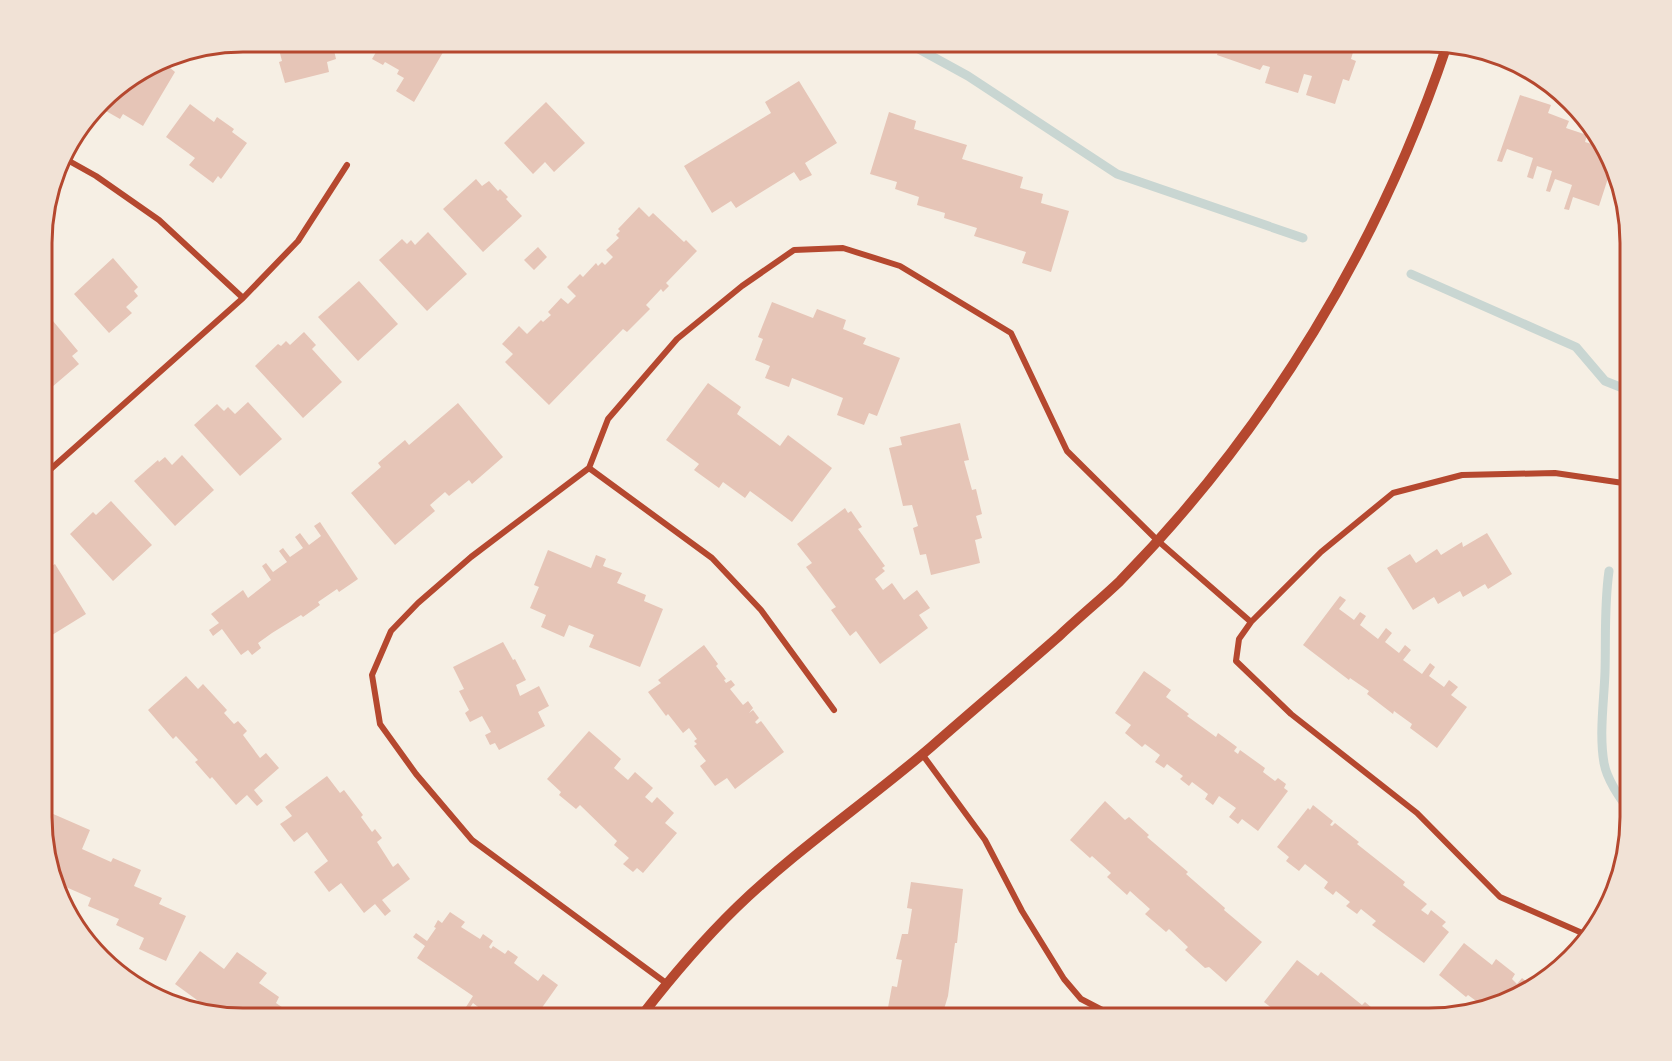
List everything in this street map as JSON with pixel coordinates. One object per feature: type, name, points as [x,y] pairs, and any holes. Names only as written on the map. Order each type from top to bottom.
[{"type":"street","points":[[647,1008],[666,983],[738,906],[816,839],[885,786],[1118,583],[1210,478],[1298,357],[1335,296],[1376,221],[1407,151],[1444,54]]},
{"type":"street","points":[[71,162],[96,176],[159,220],[243,298]]},
{"type":"street","points":[[53,467],[243,298],[298,242],[347,165]]},
{"type":"street","points":[[666,983],[472,840],[416,774],[380,724],[372,675],[391,631],[418,603],[471,557],[590,468],[608,419],[677,339],[742,286],[794,250],[843,248],[900,266],[1011,333],[1067,451],[1157,540],[1251,622]]},
{"type":"street","points":[[590,468],[712,558],[761,610],[834,710]]},
{"type":"street","points":[[1581,933],[1500,897],[1417,813],[1291,714],[1236,661],[1239,639],[1251,622],[1321,552],[1393,493],[1462,475],[1555,473],[1619,482]]},
{"type":"street","points":[[922,754],[985,840],[1022,911],[1064,979],[1081,999],[1098,1008]]},
{"type":"building","points":[[280,53],[335,53],[336,59],[327,62],[329,72],[285,83],[279,62],[282,61]]},
{"type":"building","points":[[376,53],[443,53],[414,102],[396,91],[404,78],[397,74],[399,70],[385,62],[383,65],[372,59]]},
{"type":"building","points":[[1218,53],[1353,53],[1351,59],[1356,61],[1349,81],[1343,79],[1335,104],[1306,95],[1312,76],[1304,74],[1298,93],[1265,83],[1270,67],[1263,65],[1260,70],[1217,55]]},
{"type":"building","points":[[170,68],[175,72],[143,126],[123,114],[120,119],[107,111],[127,92],[159,72]]},
{"type":"building","points":[[799,81],[837,143],[805,163],[812,175],[800,181],[794,172],[736,208],[731,201],[712,213],[684,166],[771,113],[765,102]]},
{"type":"building","points":[[1520,95],[1551,105],[1548,113],[1569,121],[1566,128],[1585,134],[1585,142],[1591,144],[1594,148],[1608,179],[1599,206],[1573,197],[1569,210],[1564,209],[1572,185],[1555,179],[1550,192],[1546,191],[1552,171],[1537,166],[1533,179],[1527,177],[1533,158],[1507,149],[1502,162],[1497,161]]},
{"type":"building","points":[[546,102],[585,143],[554,172],[545,162],[533,174],[504,143]]},
{"type":"building","points":[[190,104],[214,122],[217,117],[234,129],[232,132],[247,143],[221,179],[218,176],[213,183],[189,165],[195,158],[166,137]]},
{"type":"building","points":[[889,112],[916,121],[914,129],[967,145],[962,159],[1023,177],[1020,188],[1043,194],[1041,203],[1069,211],[1051,272],[1022,263],[1026,252],[974,236],[977,228],[944,218],[945,213],[917,205],[919,197],[895,189],[897,182],[870,174]]},
{"type":"building","points":[[476,179],[482,186],[489,181],[498,191],[500,189],[522,216],[483,252],[443,209]]},
{"type":"building","points":[[639,207],[649,217],[653,213],[697,251],[666,283],[669,286],[663,292],[661,289],[646,305],[650,309],[627,332],[623,329],[549,405],[505,362],[513,354],[502,344],[519,326],[527,334],[541,320],[543,322],[551,315],[548,312],[561,298],[568,304],[576,296],[567,287],[580,274],[583,277],[596,263],[598,266],[602,262],[605,265],[613,257],[606,250],[619,238],[616,235],[620,231],[618,229]]},
{"type":"building","points":[[428,232],[467,274],[427,311],[379,260],[402,239],[407,244],[411,240],[415,245]]},
{"type":"building","points":[[538,247],[547,257],[534,270],[524,260]]},
{"type":"building","points":[[113,258],[138,287],[134,291],[138,296],[126,307],[132,313],[109,333],[74,294]]},
{"type":"building","points":[[359,281],[398,324],[358,361],[318,317]]},
{"type":"building","points":[[772,302],[813,318],[817,309],[846,320],[843,329],[866,338],[863,344],[900,358],[877,416],[869,413],[864,425],[837,415],[843,398],[792,378],[789,387],[765,378],[770,366],[755,360],[763,339],[758,337]]},
{"type":"building","points":[[53,321],[78,351],[72,356],[79,364],[53,386]]},
{"type":"building","points":[[304,332],[316,345],[312,349],[342,382],[303,418],[255,366],[278,344],[281,346],[286,341],[290,345]]},
{"type":"building","points":[[708,383],[741,407],[737,414],[780,446],[788,435],[832,468],[792,522],[750,491],[745,498],[723,482],[719,488],[694,470],[699,464],[666,440]]},
{"type":"building","points":[[248,402],[282,439],[240,476],[194,425],[217,404],[224,411],[228,407],[235,414]]},
{"type":"building","points":[[458,403],[503,457],[472,484],[469,480],[449,496],[445,492],[430,505],[435,511],[395,545],[351,493],[381,467],[378,463],[405,440],[409,445]]},
{"type":"building","points":[[960,423],[969,460],[964,461],[972,490],[976,489],[982,514],[976,516],[982,538],[975,540],[980,563],[931,575],[926,554],[920,555],[913,528],[918,526],[912,505],[903,506],[889,448],[902,445],[900,437]]},
{"type":"building","points":[[182,455],[214,490],[175,526],[134,481],[158,460],[159,462],[165,457],[172,465]]},
{"type":"building","points":[[111,501],[152,545],[113,581],[70,534],[93,512],[96,515]]},
{"type":"building","points":[[845,508],[848,513],[851,511],[862,527],[858,529],[885,566],[882,568],[885,571],[875,579],[883,590],[892,583],[904,600],[917,590],[930,608],[919,615],[928,628],[880,664],[856,631],[850,636],[831,610],[836,607],[806,567],[812,563],[797,544]]},
{"type":"building","points":[[320,522],[358,579],[339,592],[337,589],[318,602],[320,605],[303,617],[301,615],[258,643],[261,648],[252,655],[248,650],[241,655],[222,629],[213,636],[209,630],[219,623],[211,614],[243,590],[248,598],[271,580],[262,566],[266,563],[273,572],[287,562],[279,551],[283,548],[290,557],[303,548],[295,537],[300,533],[309,545],[321,536],[314,526]]},
{"type":"building","points":[[1487,533],[1512,574],[1488,589],[1485,584],[1463,597],[1460,591],[1438,604],[1434,597],[1413,610],[1387,568],[1410,554],[1416,563],[1437,549],[1441,555],[1462,542],[1463,547]]},
{"type":"building","points":[[548,550],[591,568],[596,555],[606,559],[603,566],[622,573],[617,583],[646,595],[644,601],[663,609],[640,667],[589,647],[594,635],[569,625],[564,637],[541,627],[546,615],[530,608],[539,587],[534,585]]},
{"type":"building","points":[[55,564],[86,614],[53,634],[53,565]]},
{"type":"building","points":[[1340,596],[1346,600],[1339,609],[1354,620],[1360,612],[1366,616],[1360,625],[1378,639],[1386,628],[1392,633],[1385,642],[1399,653],[1405,645],[1411,650],[1403,660],[1422,674],[1430,663],[1435,667],[1429,676],[1444,687],[1449,680],[1458,687],[1451,695],[1467,707],[1437,748],[1410,728],[1412,724],[1394,711],[1393,714],[1367,694],[1369,691],[1350,678],[1349,680],[1303,645]]},
{"type":"building","points":[[503,642],[526,680],[516,685],[520,696],[539,686],[549,706],[538,712],[545,726],[499,750],[495,743],[490,745],[485,735],[491,732],[482,716],[470,722],[465,713],[469,710],[459,691],[464,689],[453,667]]},
{"type":"building","points":[[704,645],[718,664],[716,666],[726,679],[724,680],[726,683],[731,680],[735,685],[730,689],[743,705],[748,701],[753,708],[749,713],[753,710],[759,718],[755,722],[757,724],[761,721],[784,752],[735,789],[727,778],[715,786],[700,766],[706,761],[694,746],[697,744],[694,741],[697,739],[689,728],[683,733],[668,714],[666,716],[648,692],[661,683],[658,680]]},
{"type":"building","points":[[1144,671],[1171,690],[1166,697],[1189,714],[1187,716],[1216,737],[1218,733],[1237,747],[1234,751],[1238,754],[1240,750],[1265,768],[1263,772],[1275,781],[1278,778],[1286,784],[1284,788],[1288,791],[1258,831],[1242,819],[1238,824],[1229,817],[1236,808],[1219,796],[1213,805],[1205,799],[1208,794],[1192,782],[1189,786],[1180,779],[1183,776],[1167,764],[1164,768],[1155,762],[1160,755],[1145,744],[1142,747],[1125,733],[1131,725],[1115,713]]},
{"type":"building","points":[[186,676],[198,689],[203,684],[227,710],[224,713],[234,724],[238,721],[247,731],[243,735],[260,758],[266,753],[279,768],[254,790],[263,801],[257,806],[247,795],[236,805],[212,777],[210,779],[195,762],[198,760],[176,736],[173,739],[148,710]]},
{"type":"building","points":[[589,731],[621,759],[614,768],[628,780],[635,772],[653,788],[645,797],[652,803],[657,797],[674,813],[665,823],[677,833],[643,873],[637,868],[633,872],[623,864],[629,858],[614,845],[617,841],[580,805],[576,809],[559,795],[561,792],[547,779]]},
{"type":"building","points":[[327,776],[340,793],[344,790],[363,815],[361,817],[372,832],[375,829],[382,838],[377,842],[393,867],[398,863],[410,879],[382,900],[391,911],[385,916],[375,904],[364,913],[341,883],[329,892],[314,872],[328,861],[307,832],[294,842],[280,824],[292,816],[285,807]]},
{"type":"building","points":[[1105,801],[1125,820],[1129,817],[1149,835],[1147,837],[1188,872],[1186,874],[1225,908],[1224,910],[1262,942],[1226,982],[1209,967],[1205,968],[1185,950],[1188,947],[1169,929],[1166,932],[1145,914],[1150,909],[1130,891],[1127,895],[1107,877],[1111,873],[1070,840]]},
{"type":"building","points":[[1313,805],[1333,821],[1330,825],[1335,823],[1359,842],[1357,844],[1405,882],[1403,885],[1427,904],[1421,910],[1428,915],[1431,910],[1446,922],[1442,926],[1449,932],[1424,963],[1372,925],[1376,921],[1361,909],[1357,914],[1346,906],[1350,902],[1336,891],[1333,895],[1324,888],[1328,882],[1305,864],[1299,871],[1286,861],[1289,857],[1277,847],[1308,808],[1310,810]]},
{"type":"building","points":[[53,814],[90,830],[82,849],[111,862],[113,858],[141,870],[134,886],[162,898],[159,904],[186,916],[166,961],[139,949],[144,938],[116,925],[119,919],[88,906],[91,898],[66,887],[56,855]]},
{"type":"building","points":[[911,882],[963,889],[957,943],[955,943],[944,1008],[888,1008],[892,986],[897,987],[902,960],[896,959],[902,934],[908,934],[912,909],[907,908]]},
{"type":"building","points":[[450,912],[465,922],[461,927],[480,939],[483,934],[493,941],[489,947],[491,949],[493,946],[505,954],[508,950],[518,957],[514,963],[538,981],[543,974],[558,985],[542,1008],[479,1008],[473,1003],[468,1008],[473,996],[417,958],[425,946],[413,937],[416,933],[427,941],[436,928],[434,927],[438,920],[442,923]]},
{"type":"building","points":[[1464,943],[1492,965],[1496,959],[1515,974],[1512,979],[1517,984],[1522,978],[1526,982],[1478,1002],[1468,995],[1466,997],[1439,975]]},
{"type":"building","points":[[200,951],[224,969],[237,952],[267,973],[259,983],[279,997],[276,1003],[283,1008],[219,1007],[202,1004],[175,984]]},
{"type":"building","points":[[1297,960],[1318,976],[1321,972],[1362,1005],[1365,1002],[1372,1008],[1272,1008],[1264,1002]]},
{"type":"waterway","points":[[926,53],[968,76],[1117,174],[1303,238]]},
{"type":"waterway","points":[[1411,274],[1576,347],[1605,381],[1619,387]]},
{"type":"waterway","points":[[1609,571],[1603,752],[1608,776],[1619,796]]}]
